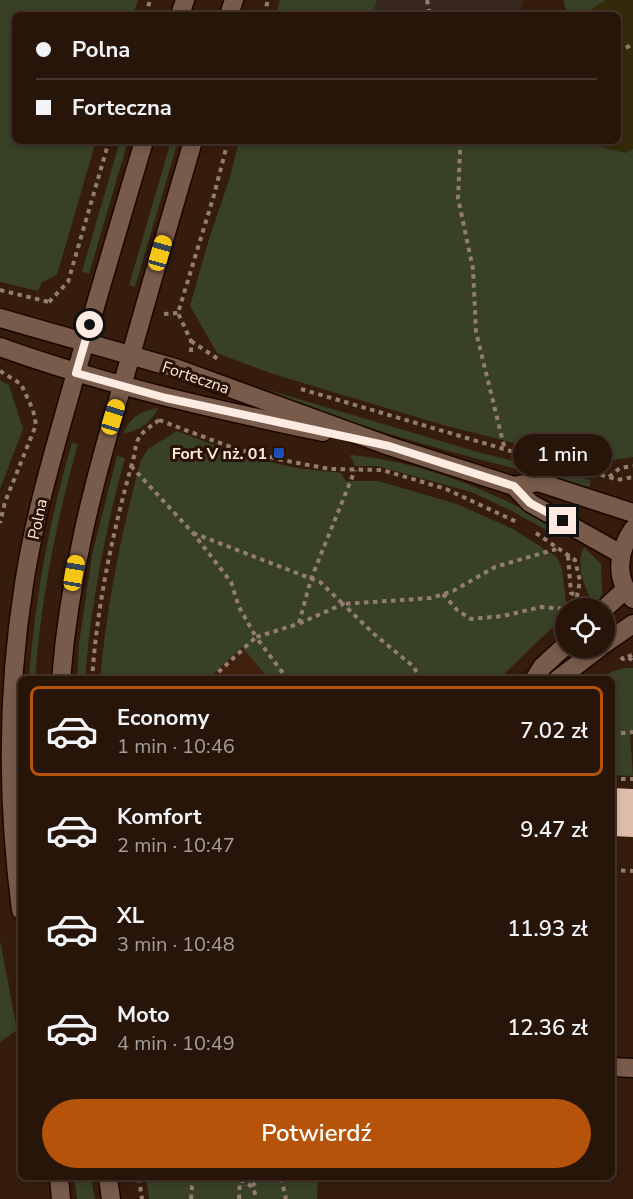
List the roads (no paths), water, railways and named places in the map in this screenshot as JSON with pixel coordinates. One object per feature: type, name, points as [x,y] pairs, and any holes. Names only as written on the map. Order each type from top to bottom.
[{"type":"street","name":"Polna","points":[[18,879],[11,785],[11,730],[24,582],[36,522],[76,373],[143,144]]},
{"type":"street","points":[[61,676],[71,590],[82,530],[130,355],[192,144]]},
{"type":"street","name":"Forteczna","points":[[0,318],[175,368],[389,446],[514,486],[530,503],[621,554]]},
{"type":"street","name":"Forteczna","points":[[0,347],[76,373],[166,398],[389,446]]},
{"type":"street","points":[[514,486],[538,482],[633,513]]},
{"type":"street","points":[[615,602],[629,594],[620,572],[621,554],[633,529]]},
{"type":"street","points":[[615,636],[633,624]]},
{"type":"street","points":[[536,676],[542,667],[555,655]]},
{"type":"street","points":[[561,676],[585,658]]},
{"type":"street","points":[[615,1067],[633,1068]]},
{"type":"street","points":[[58,1180],[62,1199]]},
{"type":"street","points":[[108,1180],[111,1199]]},
{"type":"place","name":"Fort V nż. 01","points":[[279,453]]}]
